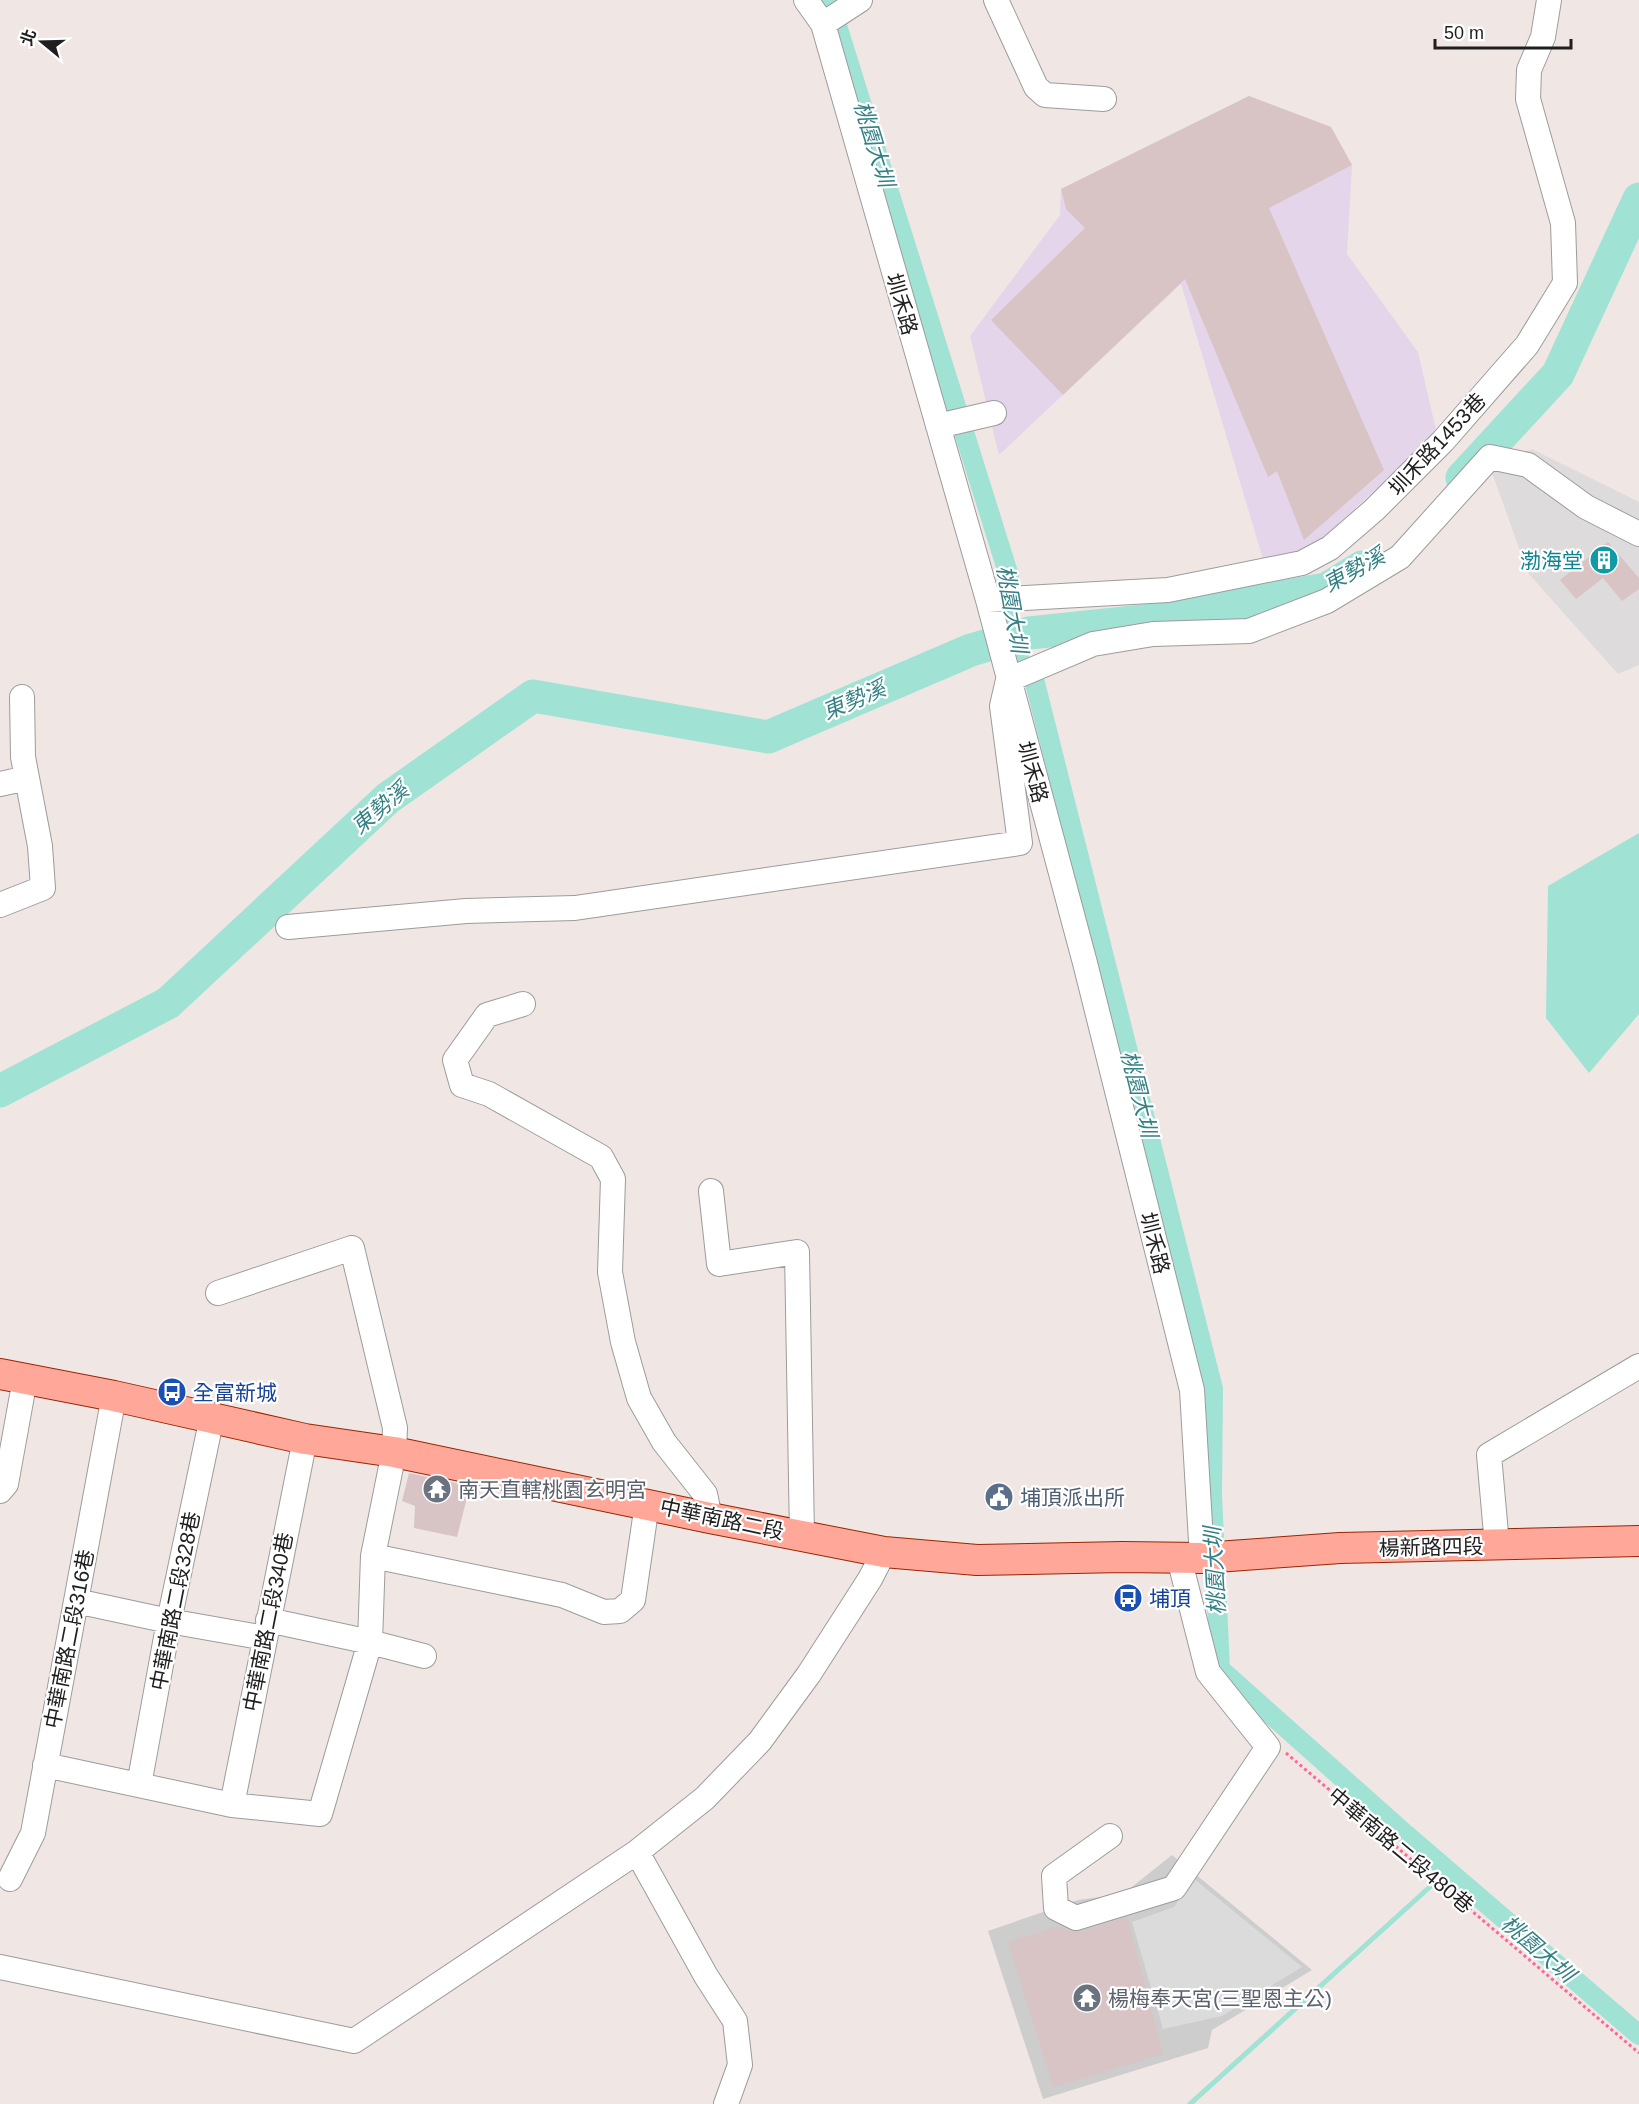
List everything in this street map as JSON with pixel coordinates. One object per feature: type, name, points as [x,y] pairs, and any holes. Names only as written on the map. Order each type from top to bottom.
[{"type":"main road","name":"中華南路二段","points":[[12,1376],[212,1417],[305,1439],[394,1452],[884,1552],[977,1560],[1201,1558]]},
{"type":"main road","name":"楊新路四段","points":[[1201,1558],[1340,1548],[1639,1541]]},
{"type":"street","name":"圳禾路","points":[[806,0],[838,15],[938,426],[999,603],[1019,673],[1085,963],[1192,1390],[1201,1558]]},
{"type":"street","points":[[996,0],[1036,87],[1045,95],[1104,99]]},
{"type":"street","name":"圳禾路1453巷","points":[[999,603],[1168,590],[1302,563],[1330,548],[1374,510],[1443,441],[1527,345],[1565,283],[1563,223],[1528,99],[1529,70],[1543,37],[1549,0]]},
{"type":"street","points":[[938,426],[994,413]]},
{"type":"street","points":[[288,927],[466,911],[575,908],[1020,843],[1002,706],[1019,673],[1093,644],[1152,634],[1250,631],[1328,601],[1400,557],[1490,457],[1528,465],[1586,507],[1639,534]]},
{"type":"street","points":[[0,905],[43,888],[40,846],[23,757],[22,697]]},
{"type":"street","points":[[0,784],[27,777]]},
{"type":"street","points":[[523,1004],[487,1015],[455,1060],[462,1085],[489,1094],[601,1157],[613,1179],[610,1272],[623,1342],[639,1398],[664,1442],[705,1494],[710,1518]]},
{"type":"street","points":[[711,1191],[719,1264],[797,1252],[802,1536]]},
{"type":"street","points":[[45,1765],[232,1805],[320,1815],[370,1642],[373,1556],[394,1452],[395,1428],[352,1248],[218,1293]]},
{"type":"street","points":[[1497,1545],[1488,1455],[1639,1366]]},
{"type":"street","points":[[0,1491],[6,1484],[12,1376]]},
{"type":"street","name":"中華南路二段316巷","points":[[10,1879],[33,1833],[114,1396]]},
{"type":"street","name":"中華南路二段328巷","points":[[139,1785],[169,1621],[212,1417]]},
{"type":"street","name":"中華南路二段340巷","points":[[232,1805],[305,1439]]},
{"type":"street","points":[[373,1556],[562,1595],[604,1612],[620,1611],[633,1600],[647,1504]]},
{"type":"street","points":[[0,1967],[354,2041],[637,1852],[705,1798],[760,1741],[809,1674],[870,1579],[884,1552]]},
{"type":"street","points":[[1110,1836],[1054,1876],[1056,1908],[1076,1918],[1174,1888],[1268,1747],[1208,1672],[1201,1558]]},
{"type":"street","points":[[76,1600],[169,1621],[267,1629],[370,1642],[424,1656]]},
{"type":"street","points":[[637,1852],[706,1976],[735,2021],[740,2065],[726,2104]]},
{"type":"path","name":"中華南路二段480巷","points":[[1268,1747],[1283,1750],[1639,2053]]},
{"type":"shaded area","points":[[1249,96],[1331,127],[1352,165],[1347,254],[1418,352],[1437,434],[1308,551],[1263,559],[1181,284],[999,455],[970,336],[1060,215],[1061,189]]},
{"type":"shaded area","points":[[1532,449],[1639,502],[1639,665],[1618,674],[1528,573],[1491,470]]},
{"type":"shaded area","points":[[1172,1855],[1312,1970],[1212,2030],[1208,2048],[1043,2099],[988,1931],[1078,1900],[1123,1894]]},
{"type":"shaded area","points":[[1193,1878],[1302,1967],[1222,2016],[1163,2029],[1132,1922],[1174,1907]]},
{"type":"water","points":[[1639,833],[1639,1014],[1589,1073],[1546,1018],[1548,886]]},
{"type":"building","points":[[1249,96],[1331,127],[1352,165],[1269,208],[1384,470],[1304,540],[1277,471],[1268,477],[1185,279],[1063,395],[991,320],[1085,228],[1066,209],[1061,189]]},
{"type":"building","name":"渤海堂","points":[[1608,542],[1639,578],[1639,589],[1622,601],[1603,578],[1576,599],[1560,580]]},
{"type":"building","name":"南天直轄桃園玄明宮","points":[[409,1473],[470,1486],[457,1537],[414,1528],[415,1506],[402,1501]]},
{"type":"building","name":"楊梅奉天宮(三聖恩主公)","points":[[1127,1917],[1163,2054],[1053,2087],[1008,1942],[1059,1926],[1080,1932]]},
{"type":"waterway","name":"桃園大圳","points":[[829,0],[1009,576],[1007,611],[1020,662],[1035,683],[1213,1389],[1212,1495],[1220,1669],[1403,1832],[1639,2035]]},
{"type":"waterway","name":"東勢溪","points":[[1462,478],[1558,374],[1639,199]]},
{"type":"waterway","name":"東勢溪","points":[[0,1091],[168,1003],[388,798],[533,696],[768,737],[971,650],[1029,633],[1153,620],[1326,589],[1362,567]]},
{"type":"waterway","name":"桃園大圳","points":[[1442,1875],[1447,1870]]},
{"type":"waterway","points":[[1190,2104],[1432,1885]]},
{"type":"place","name":"渤海堂","points":[[1604,560]]},
{"type":"place","name":"全富新城","points":[[172,1392]]},
{"type":"place","name":"南天直轄桃園玄明宮","points":[[437,1489]]},
{"type":"place","name":"埔頂派出所","points":[[999,1497]]},
{"type":"place","name":"埔頂","points":[[1128,1598]]},
{"type":"place","name":"楊梅奉天宮(三聖恩主公)","points":[[1087,1998]]}]
